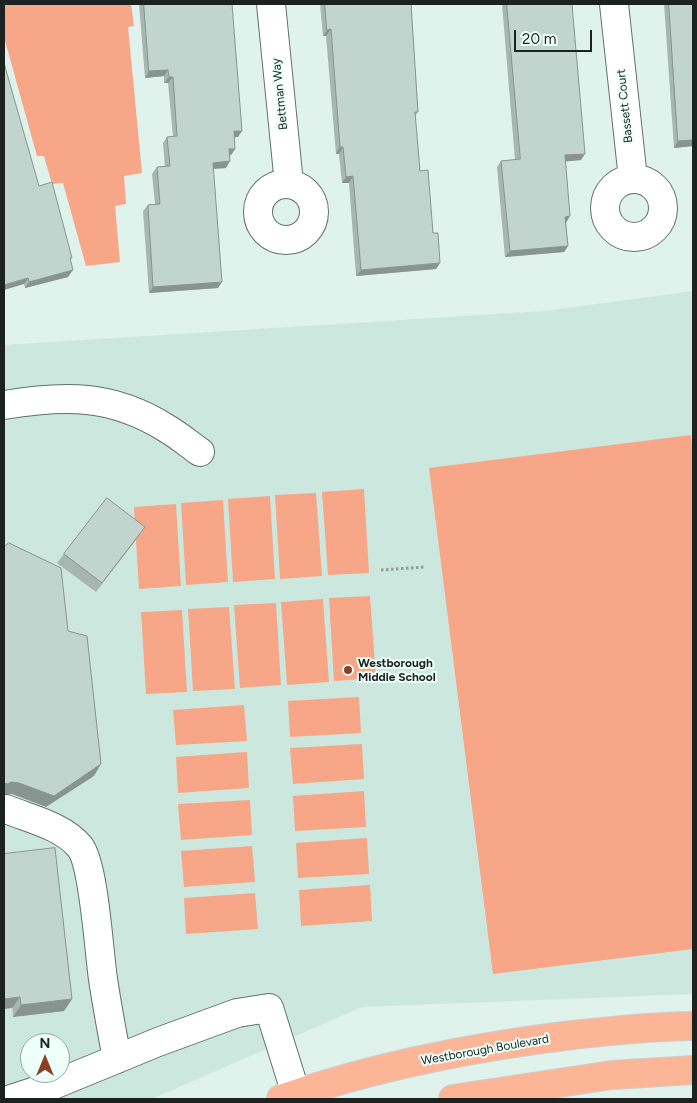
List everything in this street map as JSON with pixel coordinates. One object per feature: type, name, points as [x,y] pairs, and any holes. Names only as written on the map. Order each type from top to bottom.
[{"type":"main road","name":"Westborough Boulevard","points":[[289,1096],[372,1072],[450,1054],[531,1040],[607,1031],[693,1026]]},
{"type":"main road","points":[[453,1099],[612,1075],[693,1070]]},
{"type":"street","name":"Bettman Way","points":[[271,4],[289,184]]},
{"type":"street","name":"Bassett Court","points":[[614,4],[633,179]]},
{"type":"street","points":[[4,404],[68,398],[97,400],[128,408],[158,423],[200,452]]},
{"type":"street","points":[[6,809],[60,831],[80,847],[85,856],[90,879],[103,980],[117,1059]]},
{"type":"street","points":[[11,1099],[50,1086],[237,1013],[269,1008],[289,1096]]},
{"type":"path","points":[[381,570],[424,567]]},
{"type":"shaded area","points":[[4,4],[131,4],[134,26],[128,27],[142,173],[124,176],[126,204],[115,206],[120,262],[86,266],[63,183],[52,184],[44,156],[37,156],[4,37]]},
{"type":"shaded area","name":"Westborough Middle School","points":[[693,291],[693,994],[362,1007],[152,1099],[4,1099],[4,345],[544,311]]},
{"type":"shaded area","points":[[691,435],[693,455],[693,949],[493,974],[429,468]]},
{"type":"shaded area","points":[[364,489],[369,573],[328,575],[322,492]]},
{"type":"shaded area","points":[[316,493],[322,576],[280,579],[275,495]]},
{"type":"shaded area","points":[[270,496],[275,579],[233,582],[228,499]]},
{"type":"shaded area","points":[[223,500],[228,582],[186,585],[181,503]]},
{"type":"shaded area","points":[[176,504],[181,586],[139,589],[134,507]]},
{"type":"shaded area","points":[[370,596],[376,678],[334,681],[329,598]]},
{"type":"shaded area","points":[[323,599],[329,682],[287,685],[281,602]]},
{"type":"shaded area","points":[[276,603],[281,685],[240,688],[234,605]]},
{"type":"shaded area","points":[[229,607],[235,689],[193,691],[188,609]]},
{"type":"shaded area","points":[[182,610],[187,692],[146,694],[141,612]]},
{"type":"shaded area","points":[[359,697],[361,733],[290,737],[288,701]]},
{"type":"shaded area","points":[[244,705],[247,741],[176,745],[173,710]]},
{"type":"shaded area","points":[[362,744],[364,779],[293,784],[290,748]]},
{"type":"shaded area","points":[[247,752],[249,788],[178,793],[176,757]]},
{"type":"shaded area","points":[[364,791],[366,827],[295,831],[293,796]]},
{"type":"shaded area","points":[[250,800],[252,835],[181,840],[178,804]]},
{"type":"shaded area","points":[[367,838],[369,874],[298,878],[296,843]]},
{"type":"shaded area","points":[[252,846],[255,882],[184,887],[181,851]]},
{"type":"shaded area","points":[[370,885],[372,921],[301,926],[299,890]]},
{"type":"shaded area","points":[[255,893],[258,929],[186,934],[184,898]]},
{"type":"building","points":[[144,4],[232,4],[242,131],[234,131],[235,149],[229,149],[230,161],[213,163],[222,282],[153,287],[148,205],[160,204],[157,167],[170,166],[167,137],[177,136],[173,77],[169,77],[168,70],[149,71]]},
{"type":"building","points":[[325,4],[411,4],[418,112],[415,112],[420,171],[428,170],[433,233],[438,233],[440,263],[361,270],[353,176],[346,177],[343,147],[340,147],[331,29],[327,30]]},
{"type":"building","points":[[507,4],[572,4],[585,154],[565,155],[570,216],[565,217],[568,246],[510,251],[501,161],[520,159]]},
{"type":"building","points":[[669,4],[693,4],[693,140],[678,141]]},
{"type":"building","points":[[4,63],[39,186],[52,182],[72,258],[70,258],[73,270],[29,282],[28,278],[4,285]]},
{"type":"building","points":[[107,498],[145,527],[102,583],[64,554]]},
{"type":"building","points":[[9,543],[61,568],[68,631],[87,636],[101,764],[54,796],[19,783],[4,783],[4,547]]},
{"type":"building","points":[[55,848],[72,999],[21,1005],[20,997],[4,999],[4,854]]},
{"type":"place","name":"Westborough Middle School","points":[[348,670]]}]
